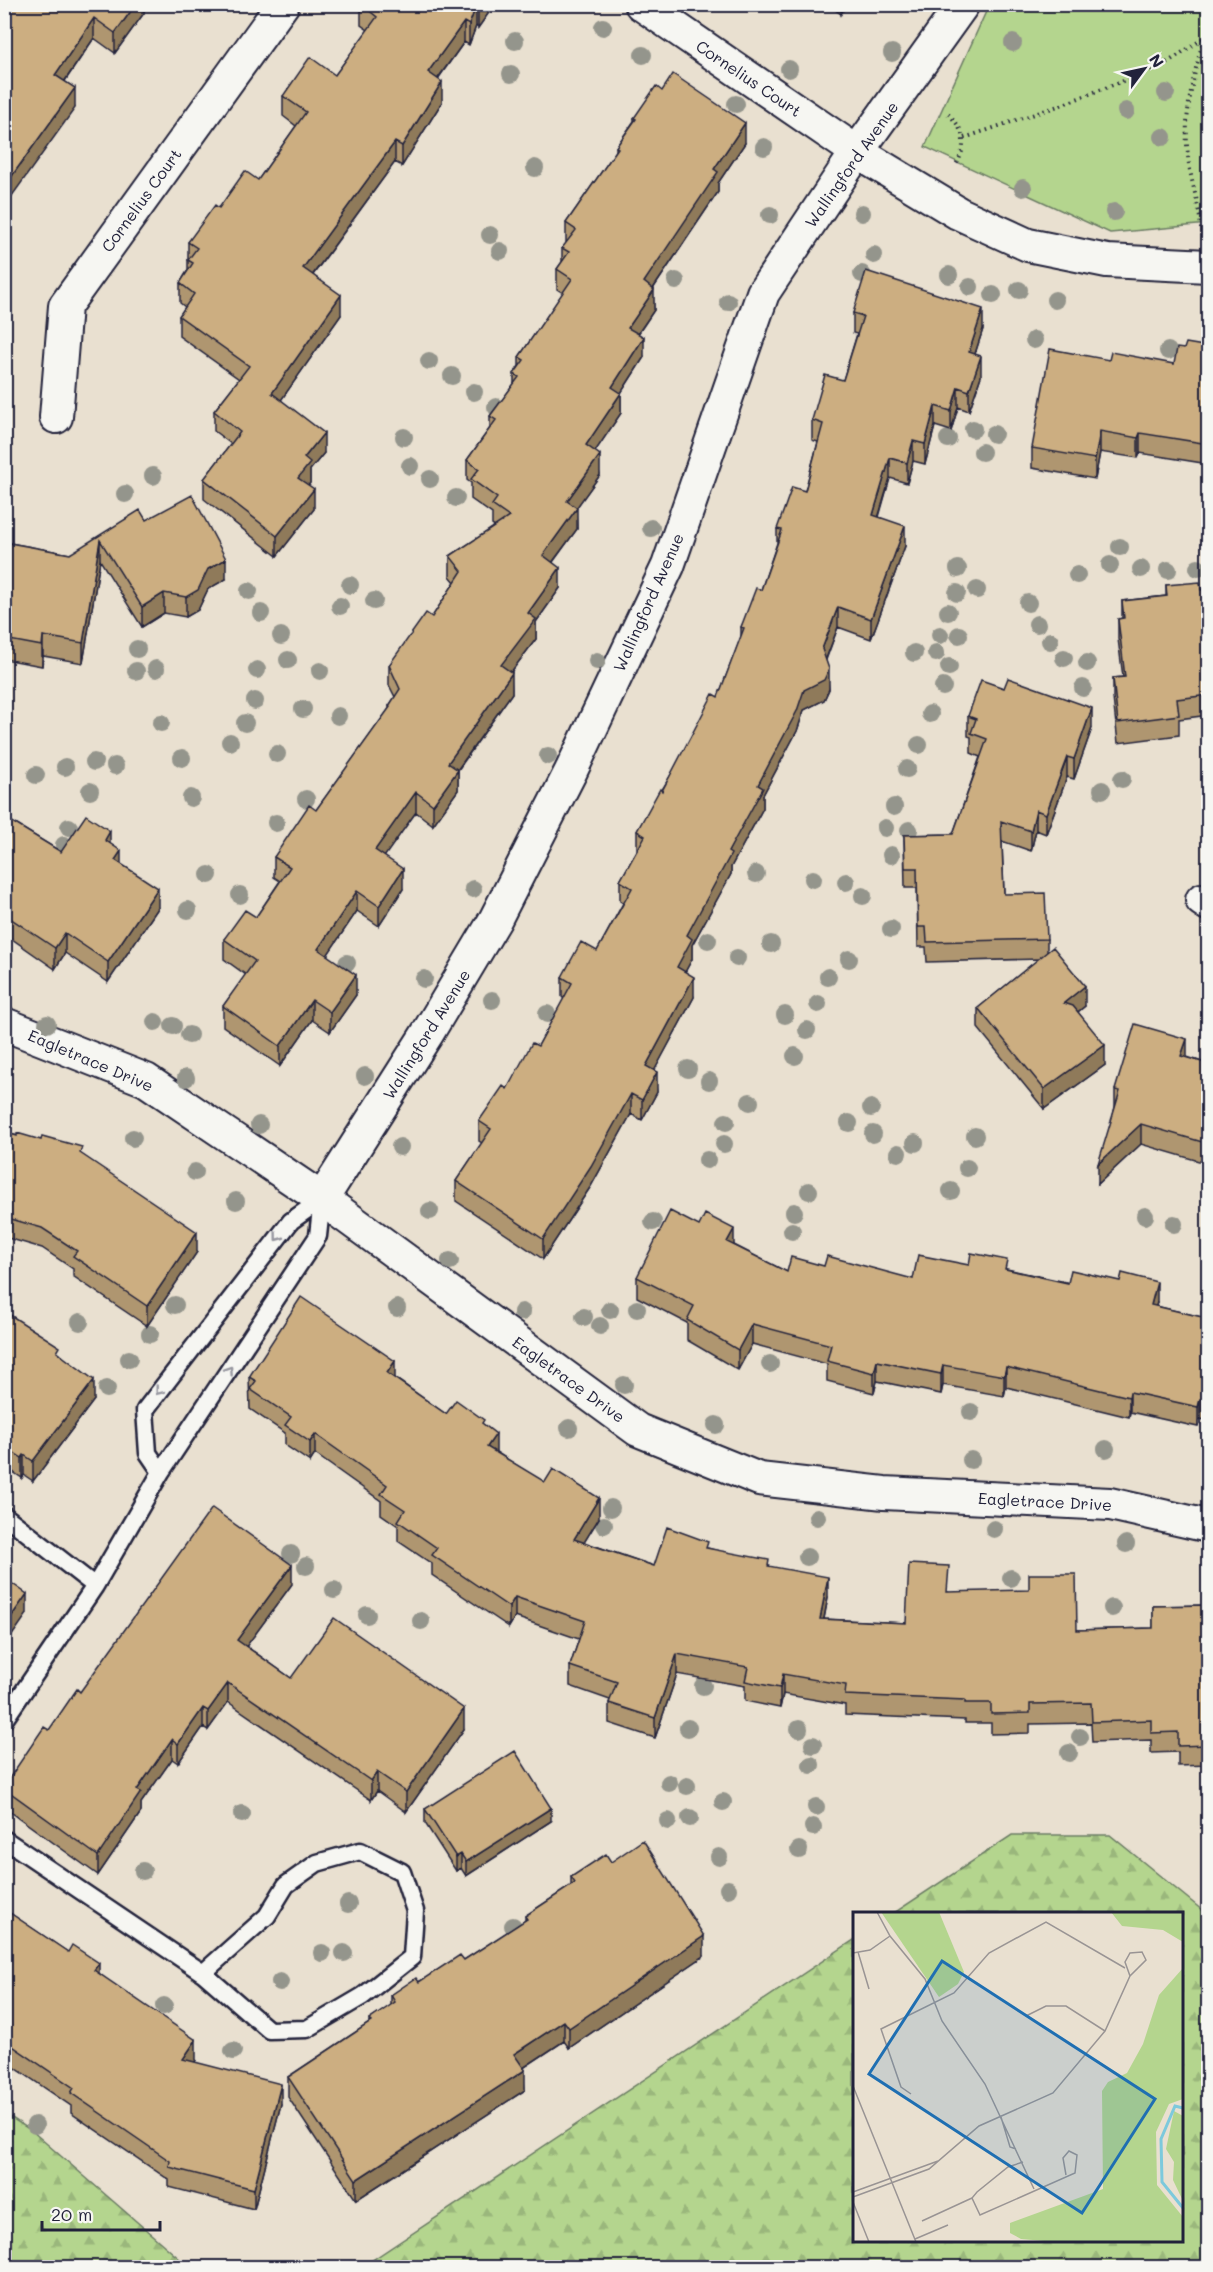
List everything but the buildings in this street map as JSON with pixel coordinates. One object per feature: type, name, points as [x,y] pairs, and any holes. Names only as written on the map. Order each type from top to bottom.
[{"type":"street","name":"Cornelius Court","points":[[56,417],[65,306],[283,4]]},
{"type":"street","name":"Cornelius Court","points":[[641,4],[858,152]]},
{"type":"street","name":"Wallingford Avenue","points":[[322,1199],[427,1034],[495,920],[571,771],[668,566],[763,293],[858,152],[963,4]]},
{"type":"street","points":[[858,152],[958,213],[1028,245],[1107,261],[1209,267]]},
{"type":"street","name":"Eagletrace Drive","points":[[4,1024],[146,1080],[322,1199],[638,1430],[759,1479],[884,1493],[1110,1504],[1209,1526]]},
{"type":"lane","points":[[161,1472],[148,1453],[145,1410],[291,1221],[322,1199]]},
{"type":"lane","points":[[4,1720],[95,1586],[161,1472],[318,1236],[322,1199]]},
{"type":"lane","points":[[4,1515],[95,1586]]},
{"type":"lane","points":[[4,1839],[203,1973],[269,2030],[307,2029],[363,1996],[412,1957],[415,1911],[402,1872],[360,1851],[317,1863],[285,1886],[267,1916],[203,1973]]},
{"type":"path","points":[[1200,232],[1201,226],[1187,154],[1186,125],[1190,91],[1204,38],[1209,30]]},
{"type":"path","points":[[964,138],[1123,81],[1168,62],[1204,38]]},
{"type":"path","points":[[948,114],[964,138],[964,147],[955,166]]},
{"type":"green space","points":[[989,5],[1208,5],[1208,224],[1110,233],[925,147]]},
{"type":"green space","points":[[1012,1835],[1110,1835],[1208,1915],[1208,2267],[362,2267],[853,1941],[853,2242],[1183,2242],[1183,1912],[896,1912]]},
{"type":"green space","points":[[4,2113],[32,2131],[189,2267],[5,2267]]}]
